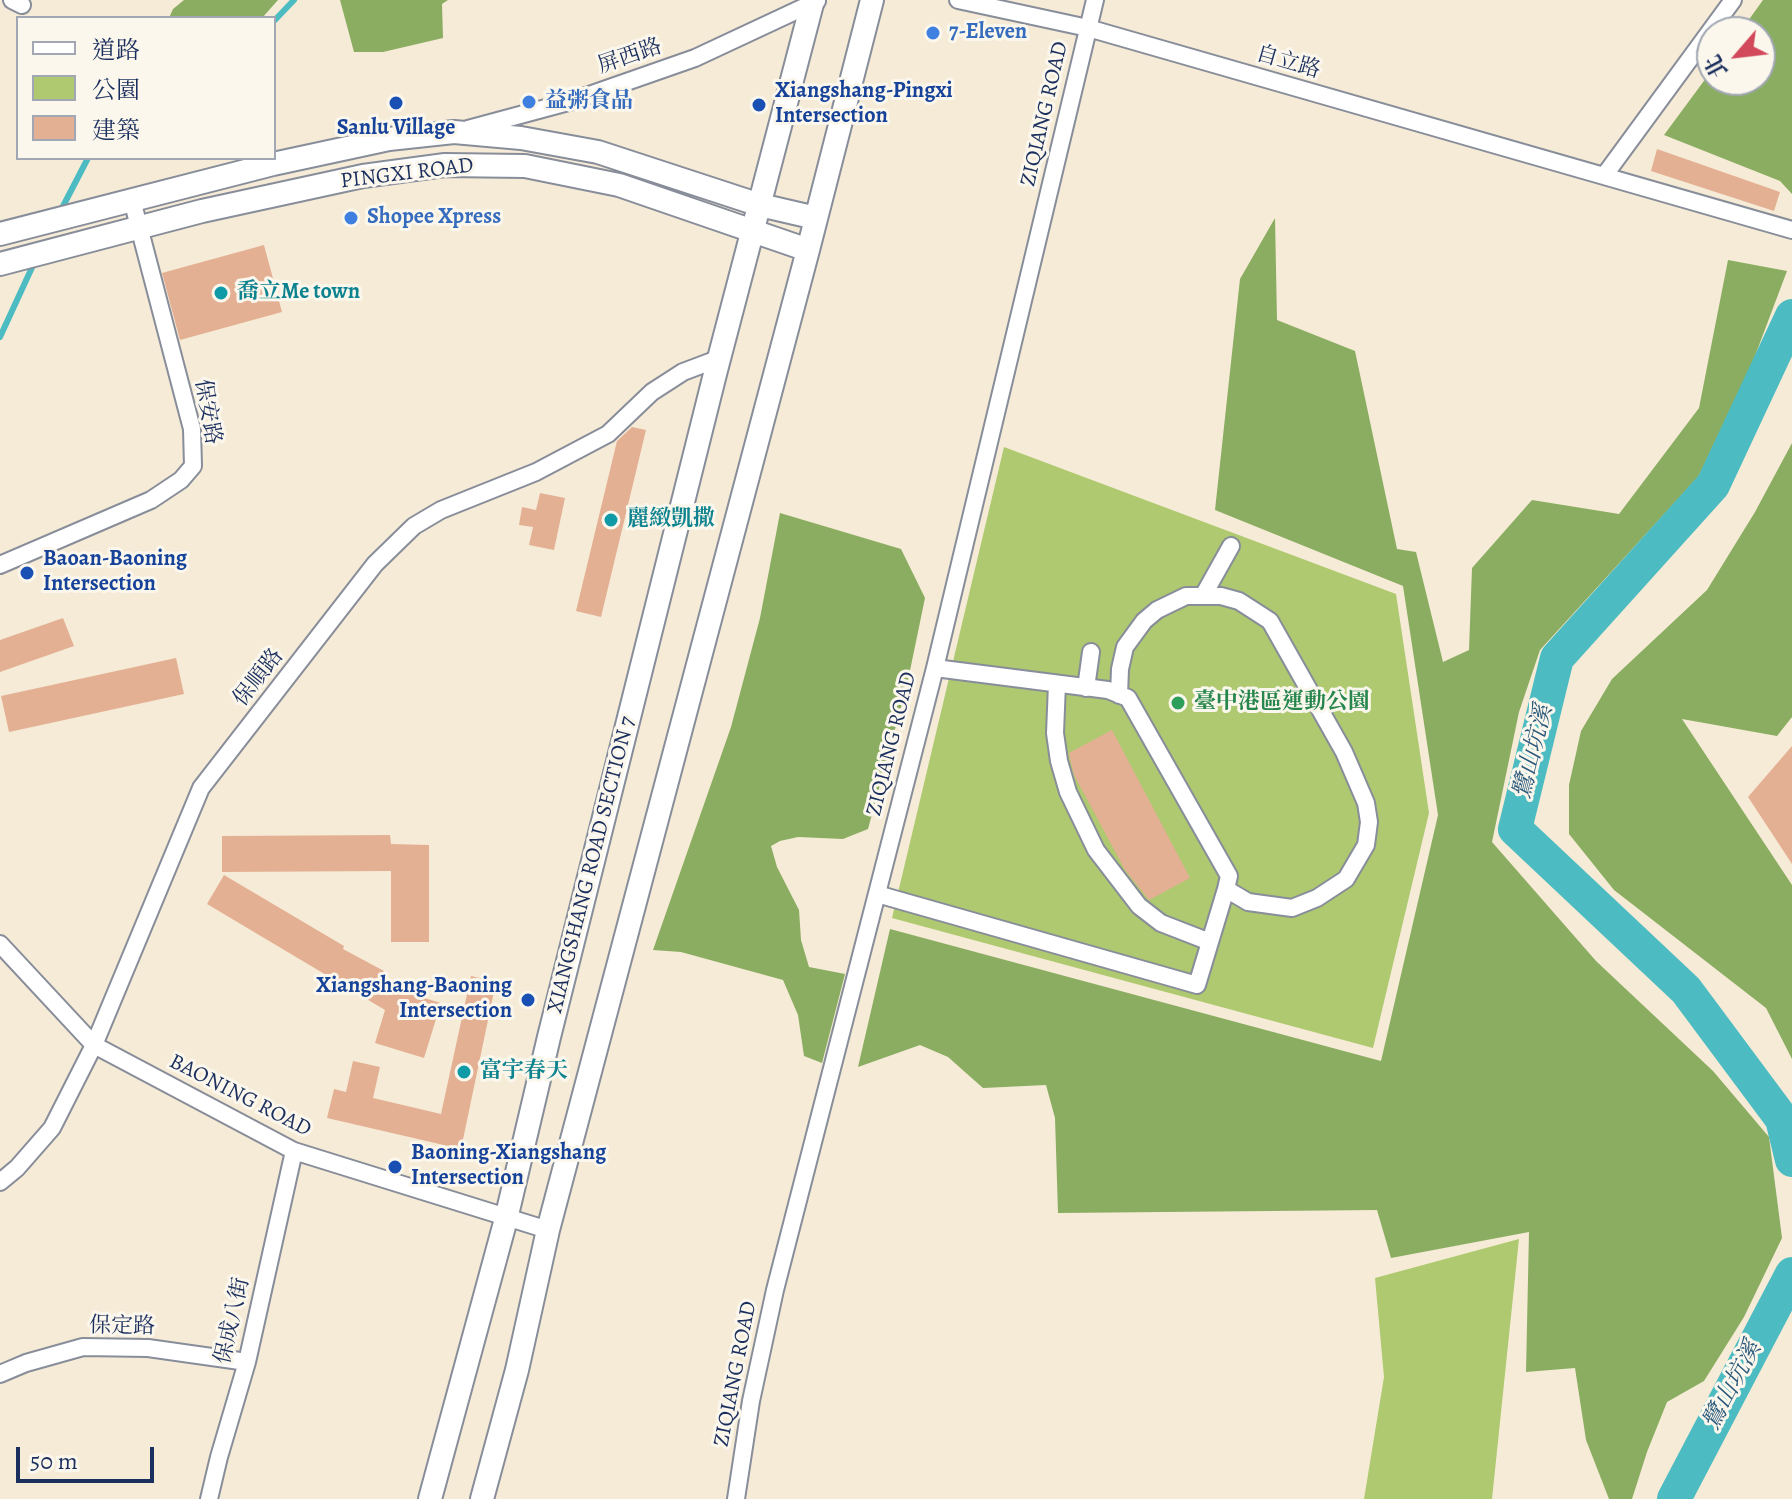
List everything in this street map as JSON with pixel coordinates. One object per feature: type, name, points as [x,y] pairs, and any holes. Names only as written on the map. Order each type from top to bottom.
[{"type":"main road","name":"XIANGSHANG ROAD SECTION 7","points":[[430,1499],[506,1219],[552,1021],[811,0]]},
{"type":"main road","points":[[482,1499],[517,1370],[548,1230],[872,0]]},
{"type":"main road","name":"PINGXI ROAD","points":[[0,234],[273,164],[375,142],[454,132],[521,138],[598,152],[760,205],[816,218]]},
{"type":"main road","name":"PINGXI ROAD","points":[[8,262],[140,227],[363,176],[445,165],[525,166],[619,185],[808,250]]},
{"type":"street","name":"屏西路","points":[[454,132],[572,101],[681,63],[811,0]]},
{"type":"street","name":"自立路","points":[[958,0],[1088,28],[1792,230]]},
{"type":"street","name":"ZIQIANG ROAD","points":[[736,1499],[751,1401],[775,1290],[935,668],[1095,0]]},
{"type":"street","points":[[1604,176],[1726,2]]},
{"type":"street","name":"保安路","points":[[0,565],[151,500],[181,480],[193,466],[192,429],[132,200]]},
{"type":"street","name":"保順路","points":[[0,1182],[17,1168],[52,1128],[94,1045],[201,788],[375,564],[414,526],[441,510],[536,472],[608,434],[652,392],[683,372],[720,358]]},
{"type":"street","points":[[1203,596],[1231,546]]},
{"type":"street","points":[[1119,695],[1125,647],[1144,621],[1157,610],[1186,596],[1221,596],[1239,601],[1270,621],[1351,766],[1366,803],[1369,822],[1366,845],[1346,879],[1317,898],[1292,908],[1248,902],[1226,889]]},
{"type":"street","points":[[1086,688],[1091,652]]},
{"type":"street","points":[[877,894],[1197,985],[1226,889],[1229,876],[1128,698],[1108,690],[935,668]]},
{"type":"street","points":[[1057,684],[1055,733],[1059,761],[1068,792],[1096,850],[1139,906],[1161,923],[1210,942]]},
{"type":"street","name":"BAONING ROAD","points":[[0,944],[94,1045],[294,1151],[548,1230]]},
{"type":"street","name":"保成八街","points":[[209,1499],[247,1362],[294,1151]]},
{"type":"street","name":"保定路","points":[[0,1374],[26,1363],[83,1347],[148,1348],[247,1362]]},
{"type":"green space","points":[[184,0],[278,0],[264,16],[170,16]]},
{"type":"green space","points":[[340,0],[448,0],[442,4],[443,38],[383,52],[354,52]]},
{"type":"green space","points":[[1763,0],[1792,0],[1792,194],[1780,181],[1664,135],[1696,92],[1696,96],[1776,96],[1776,16],[1752,16]]},
{"type":"green space","points":[[1275,218],[1277,320],[1355,351],[1397,549],[1416,552],[1443,662],[1469,650],[1472,568],[1532,500],[1619,514],[1699,408],[1728,260],[1787,271],[1741,393],[1698,477],[1540,650],[1519,712],[1492,842],[1596,961],[1713,1071],[1769,1137],[1782,1238],[1744,1317],[1704,1381],[1667,1402],[1632,1499],[1609,1499],[1586,1440],[1575,1368],[1526,1372],[1529,1232],[1391,1258],[1377,1210],[1058,1213],[1055,1118],[1046,1085],[983,1088],[948,1057],[920,1045],[858,1067],[890,929],[1381,1061],[1438,815],[1403,586],[1215,510],[1240,279]]},
{"type":"green space","points":[[1792,443],[1792,717],[1777,736],[1682,719],[1792,885],[1792,1059],[1766,1008],[1614,890],[1569,834],[1569,785],[1581,731],[1612,679],[1707,590],[1755,512]]},
{"type":"green space","name":"臺中港區運動公園","points":[[1004,447],[1396,594],[1429,813],[1373,1048],[892,918]]},
{"type":"green space","points":[[780,513],[901,549],[925,598],[907,685],[868,829],[843,839],[798,837],[771,846],[777,867],[799,910],[801,940],[809,967],[845,974],[822,1063],[804,1056],[798,1015],[783,980],[681,952],[653,950],[731,727],[760,618]]},
{"type":"green space","points":[[1519,1239],[1492,1499],[1364,1499],[1384,1377],[1375,1278]]},
{"type":"building","points":[[1657,149],[1780,192],[1774,211],[1651,171]]},
{"type":"building","name":"喬立Me town","points":[[264,245],[282,312],[180,340],[162,273]]},
{"type":"building","name":"麗緻凱撒","points":[[632,427],[646,430],[601,617],[576,611],[617,441]]},
{"type":"building","name":"麗緻凱撒","points":[[540,493],[565,498],[554,550],[529,545],[533,527],[519,525],[522,507],[536,510]]},
{"type":"building","points":[[63,618],[74,646],[0,672],[0,640]]},
{"type":"building","points":[[176,658],[184,694],[9,732],[1,696]]},
{"type":"building","points":[[1112,730],[1190,878],[1149,900],[1125,870],[1074,775],[1070,759],[1069,753]]},
{"type":"building","points":[[1792,746],[1792,864],[1748,797]]},
{"type":"building","points":[[390,835],[391,844],[429,845],[429,942],[391,942],[391,871],[222,872],[222,836]]},
{"type":"building","points":[[224,875],[384,971],[377,984],[441,1003],[424,1058],[375,1043],[385,1010],[207,904]]},
{"type":"building","points":[[471,976],[496,982],[461,1149],[327,1118],[334,1089],[346,1092],[353,1061],[380,1067],[373,1098],[441,1114]]},
{"type":"waterway","points":[[276,19],[294,0]]},
{"type":"waterway","points":[[60,212],[87,160]]},
{"type":"waterway","points":[[0,337],[35,261]]},
{"type":"waterway","name":"鷺山坑溪","points":[[1792,316],[1713,485],[1557,658],[1515,829],[1686,990],[1782,1119],[1792,1160]]},
{"type":"waterway","name":"鷺山坑溪","points":[[1674,1499],[1792,1274]]},
{"type":"place","name":"7-Eleven","points":[[933,33]]},
{"type":"place","name":"益粥食品","points":[[529,102]]},
{"type":"place","name":"Sanlu Village","points":[[396,103]]},
{"type":"place","name":"Xiangshang-Pingxi Intersection","points":[[759,105]]},
{"type":"place","name":"Shopee Xpress","points":[[351,218]]},
{"type":"place","name":"喬立Me town","points":[[221,293]]},
{"type":"place","name":"麗緻凱撒","points":[[611,520]]},
{"type":"place","name":"Baoan-Baoning Intersection","points":[[27,573]]},
{"type":"place","name":"臺中港區運動公園","points":[[1178,703]]},
{"type":"place","name":"Xiangshang-Baoning Intersection","points":[[528,1000]]},
{"type":"place","name":"富宇春天","points":[[464,1072]]},
{"type":"place","name":"Baoning-Xiangshang Intersection","points":[[395,1167]]}]
